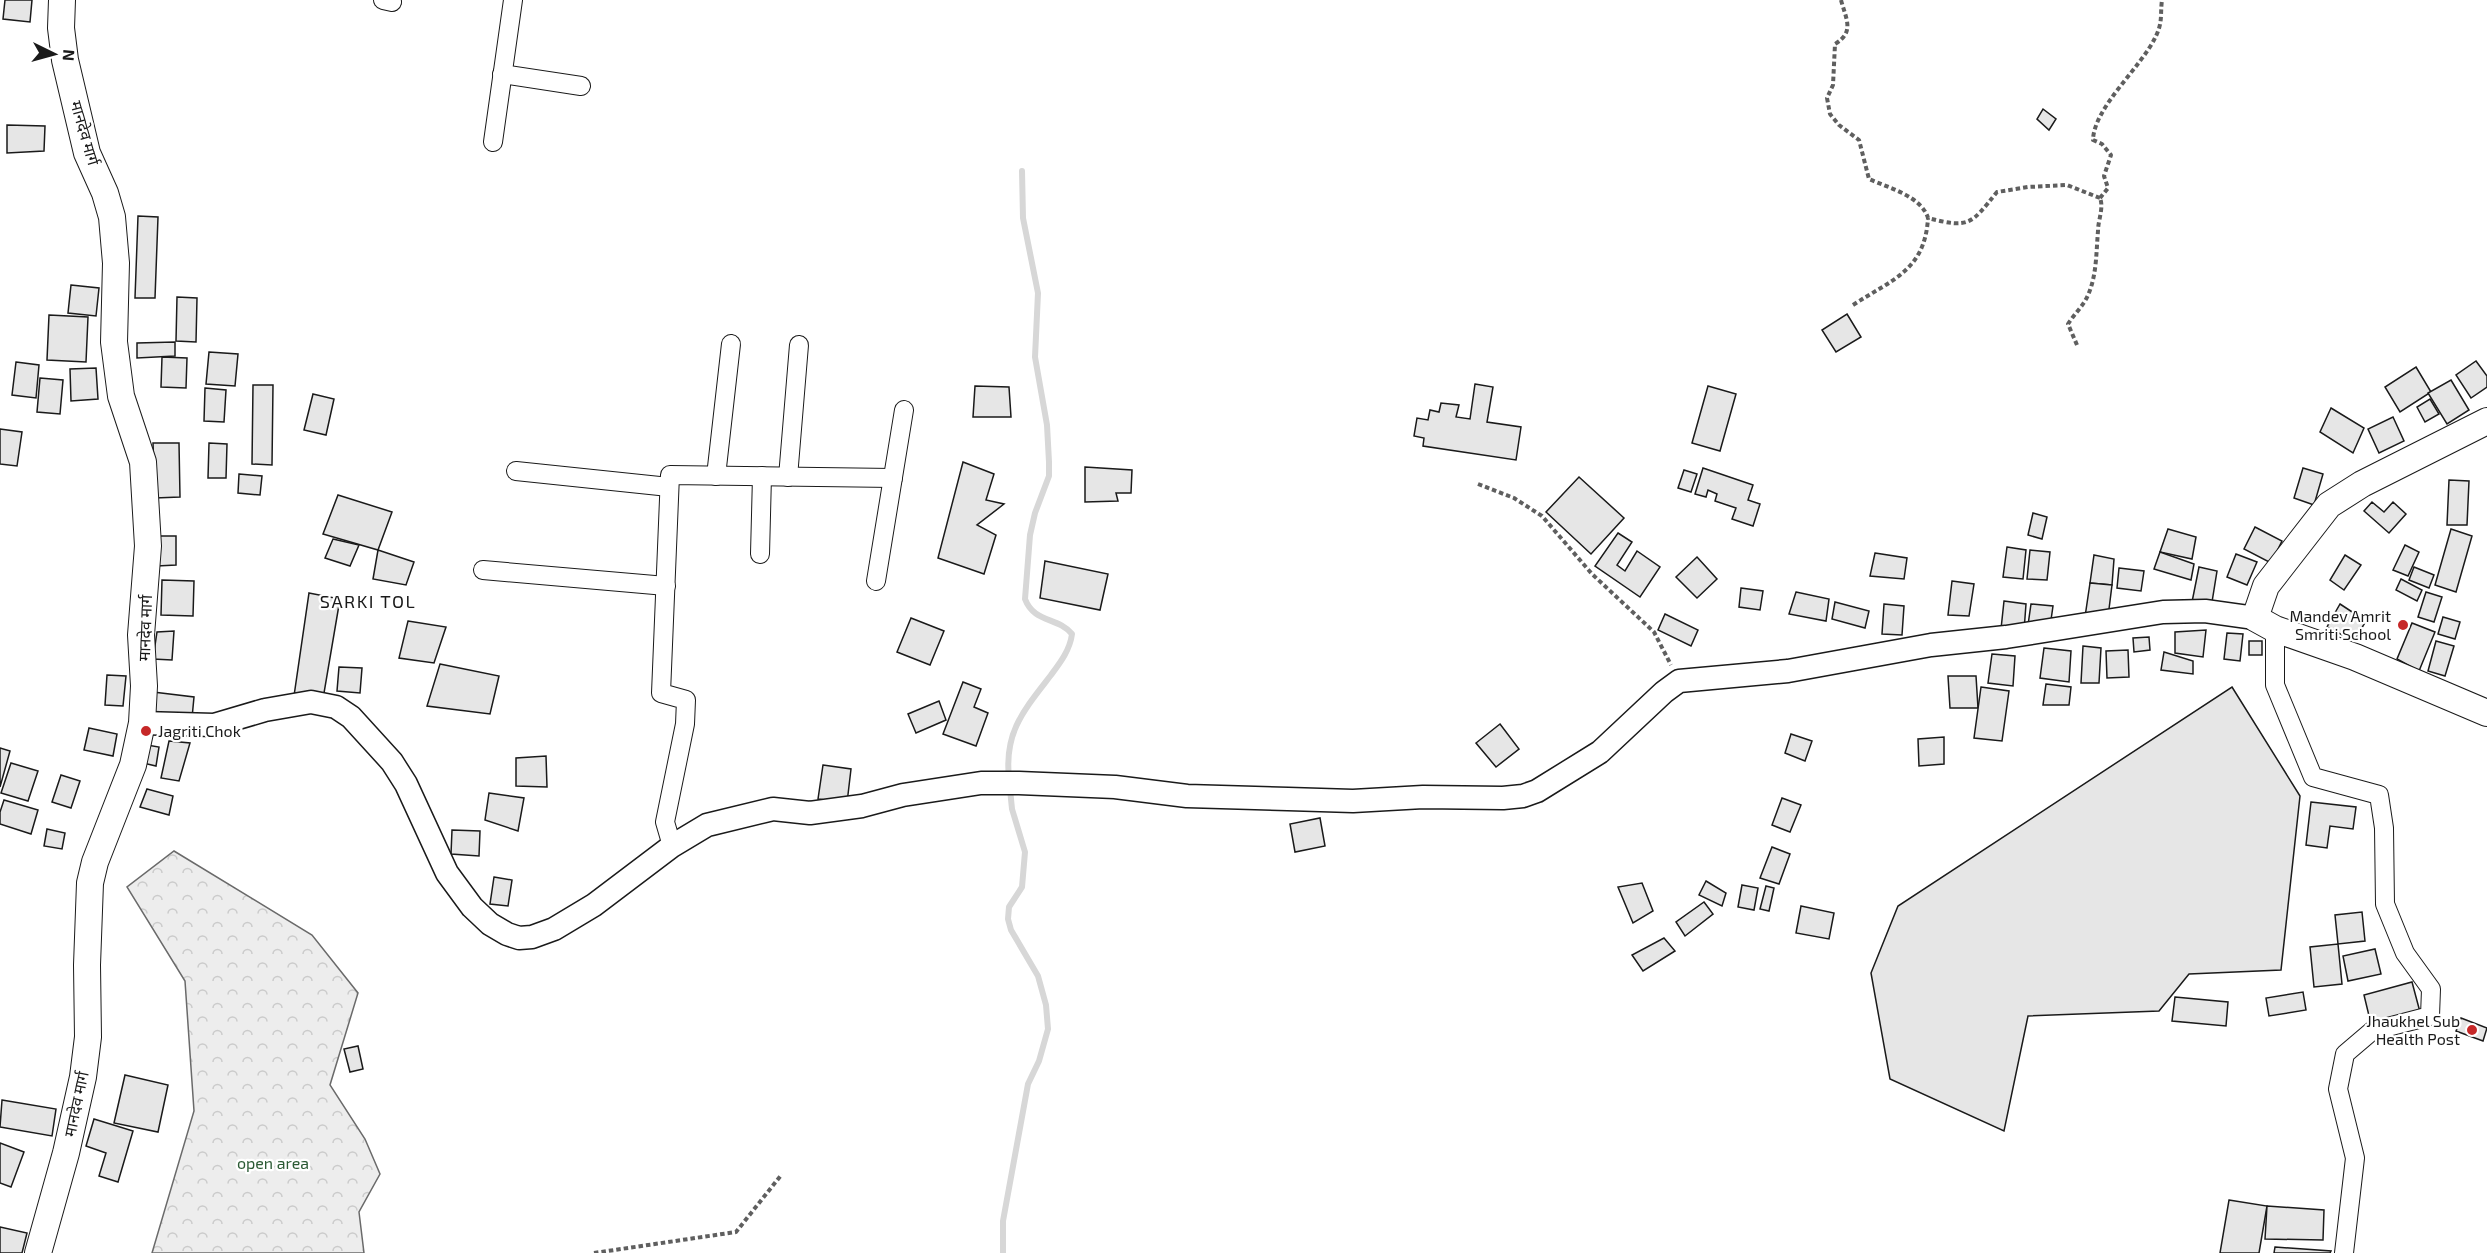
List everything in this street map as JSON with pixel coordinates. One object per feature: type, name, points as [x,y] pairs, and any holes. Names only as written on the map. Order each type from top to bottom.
[{"type":"main road","name":"मानदेव मार्ग","points":[[38,1253],[66,1153],[83,1077],[88,1037],[87,965],[90,883],[95,862],[134,765],[142,723],[144,686],[141,635],[148,546],[143,462],[121,396],[116,353],[116,263],[112,217],[105,193],[87,153],[68,72],[61,28],[62,0]]},
{"type":"main road","points":[[2487,421],[2362,484],[2329,505],[2266,586],[2265,624],[2355,657],[2487,713]]},
{"type":"street","points":[[493,142],[513,0]]},
{"type":"street","points":[[502,74],[581,86]]},
{"type":"street","points":[[716,476],[731,344]]},
{"type":"street","points":[[788,477],[800,345]]},
{"type":"street","points":[[876,581],[904,410]]},
{"type":"street","points":[[516,471],[669,487]]},
{"type":"street","points":[[672,846],[665,822],[685,724],[686,700],[661,693],[670,475],[893,478]]},
{"type":"street","points":[[760,554],[762,476]]},
{"type":"street","points":[[483,570],[666,586]]},
{"type":"street","points":[[142,723],[214,725],[265,710],[311,702],[336,707],[351,717],[392,762],[406,784],[447,873],[472,907],[490,924],[519,938],[532,937],[554,929],[594,905],[672,846],[707,825],[773,809],[810,813],[862,806],[903,795],[981,783],[1115,787],[1187,796],[1299,800],[1353,801],[1423,797],[1523,796],[1537,791],[1600,752],[1664,692],[1679,681],[1760,675],[1930,645],[2006,637],[2163,612],[2205,611],[2265,624],[2275,685],[2313,777],[2379,795],[2384,828],[2385,904],[2405,953],[2431,989],[2430,1016],[2372,1031],[2345,1054],[2337,1089],[2355,1158],[2344,1253]]},
{"type":"path","points":[[1841,0],[1848,27],[1844,38],[1835,44],[1833,85],[1827,98],[1830,114],[1839,125],[1859,140],[1869,179],[1913,199],[1925,209],[1928,218],[1928,231],[1920,252],[1910,268],[1887,286],[1853,305]]},
{"type":"path","points":[[2100,198],[2108,188],[2104,176],[2111,155],[2102,144],[2093,140],[2093,130],[2114,95],[2130,77],[2155,38],[2163,19],[2162,0]]},
{"type":"path","points":[[1928,218],[1954,225],[1976,219],[1997,192],[2028,187],[2067,185],[2100,198]]},
{"type":"path","points":[[2077,345],[2068,324],[2085,301],[2092,282],[2102,204],[2100,198]]},
{"type":"path","points":[[1478,484],[1514,498],[1542,516],[1592,574],[1654,632],[1679,681]]},
{"type":"path","points":[[594,1253],[736,1232],[782,1174]]},
{"type":"green space","name":"open area","points":[[174,851],[312,935],[358,993],[330,1085],[365,1139],[380,1174],[359,1212],[364,1253],[152,1253],[194,1111],[185,981],[127,887]]},
{"type":"building","points":[[5,0],[32,0],[30,22],[3,19]]},
{"type":"building","points":[[2043,109],[2056,119],[2049,130],[2037,119]]},
{"type":"building","points":[[7,125],[45,126],[44,151],[7,153]]},
{"type":"building","points":[[138,216],[158,217],[155,298],[135,298]]},
{"type":"building","points":[[71,285],[99,288],[96,316],[68,313]]},
{"type":"building","points":[[177,297],[197,298],[196,342],[176,341]]},
{"type":"building","points":[[1847,314],[1861,337],[1836,352],[1822,330]]},
{"type":"building","points":[[49,315],[88,317],[86,362],[47,360]]},
{"type":"building","points":[[175,342],[175,356],[137,358],[137,343]]},
{"type":"building","points":[[209,352],[238,354],[235,386],[206,384]]},
{"type":"building","points":[[162,357],[187,358],[186,388],[161,387]]},
{"type":"building","points":[[2476,361],[2487,376],[2487,387],[2471,398],[2456,375]]},
{"type":"building","points":[[16,362],[39,365],[36,398],[12,395]]},
{"type":"building","points":[[2416,367],[2431,392],[2400,412],[2385,387]]},
{"type":"building","points":[[96,368],[98,399],[71,401],[70,369]]},
{"type":"building","points":[[40,378],[63,380],[60,414],[37,412]]},
{"type":"building","points":[[2451,380],[2469,410],[2447,424],[2428,393]]},
{"type":"building","points":[[1475,384],[1493,387],[1487,422],[1521,427],[1516,460],[1423,446],[1424,438],[1414,436],[1417,418],[1428,420],[1430,410],[1439,412],[1441,403],[1459,405],[1456,417],[1470,419]]},
{"type":"building","points":[[253,385],[273,385],[272,465],[252,464]]},
{"type":"building","points":[[975,386],[1009,387],[1011,417],[973,417]]},
{"type":"building","points":[[1708,386],[1736,394],[1720,451],[1692,443]]},
{"type":"building","points":[[205,388],[226,390],[224,422],[204,421]]},
{"type":"building","points":[[313,394],[334,399],[326,435],[304,430]]},
{"type":"building","points":[[2430,399],[2439,414],[2425,422],[2417,407]]},
{"type":"building","points":[[2331,408],[2364,428],[2353,453],[2320,432]]},
{"type":"building","points":[[2393,417],[2404,441],[2379,453],[2368,429]]},
{"type":"building","points":[[0,429],[22,432],[17,466],[0,464]]},
{"type":"building","points":[[153,443],[179,443],[180,497],[155,498]]},
{"type":"building","points":[[209,443],[227,444],[226,478],[208,478]]},
{"type":"building","points":[[963,462],[994,474],[986,500],[1004,504],[977,525],[996,535],[984,574],[938,558]]},
{"type":"building","points":[[1085,467],[1132,470],[1131,493],[1116,493],[1118,501],[1085,502]]},
{"type":"building","points":[[1703,468],[1753,485],[1748,500],[1760,504],[1753,526],[1732,519],[1736,508],[1715,501],[1717,494],[1708,490],[1706,497],[1695,494]]},
{"type":"building","points":[[2303,468],[2323,474],[2314,505],[2294,498]]},
{"type":"building","points":[[1684,470],[1697,474],[1691,492],[1678,488]]},
{"type":"building","points":[[239,474],[262,476],[260,495],[238,493]]},
{"type":"building","points":[[1579,477],[1624,518],[1591,554],[1546,512]]},
{"type":"building","points":[[2449,480],[2469,481],[2467,525],[2447,525]]},
{"type":"building","points":[[338,495],[392,512],[378,550],[323,534]]},
{"type":"building","points":[[2372,502],[2384,512],[2393,502],[2406,514],[2389,533],[2364,511]]},
{"type":"building","points":[[2033,513],[2047,517],[2042,539],[2028,535]]},
{"type":"building","points":[[2255,527],[2282,541],[2271,563],[2244,549]]},
{"type":"building","points":[[2168,529],[2196,537],[2192,559],[2160,552]]},
{"type":"building","points":[[2451,529],[2472,536],[2456,592],[2435,585]]},
{"type":"building","points":[[1618,533],[1632,542],[1617,565],[1625,571],[1637,551],[1660,567],[1640,597],[1595,566]]},
{"type":"building","points":[[157,536],[176,536],[176,565],[157,566]]},
{"type":"building","points":[[333,539],[359,545],[350,566],[325,558]]},
{"type":"building","points":[[2405,545],[2419,552],[2408,576],[2393,570]]},
{"type":"building","points":[[2007,547],[2026,550],[2023,579],[2003,577]]},
{"type":"building","points":[[378,550],[414,562],[406,585],[373,579]]},
{"type":"building","points":[[2030,550],[2050,552],[2047,580],[2027,579]]},
{"type":"building","points":[[2160,552],[2194,564],[2191,580],[2154,569]]},
{"type":"building","points":[[1875,553],[1907,558],[1904,579],[1870,576]]},
{"type":"building","points":[[2236,554],[2257,562],[2247,585],[2227,577]]},
{"type":"building","points":[[2094,555],[2114,559],[2112,585],[2090,583]]},
{"type":"building","points":[[2345,555],[2361,565],[2344,590],[2330,580]]},
{"type":"building","points":[[1697,557],[1717,579],[1697,598],[1676,577]]},
{"type":"building","points":[[1045,561],[1108,574],[1100,610],[1040,598]]},
{"type":"building","points":[[2199,567],[2217,571],[2212,602],[2192,602]]},
{"type":"building","points":[[2414,567],[2434,575],[2429,588],[2409,580]]},
{"type":"building","points":[[2119,568],[2144,571],[2141,591],[2117,588]]},
{"type":"building","points":[[2401,579],[2422,590],[2417,601],[2396,590]]},
{"type":"building","points":[[162,580],[194,581],[193,616],[161,615]]},
{"type":"building","points":[[1952,581],[1974,584],[1969,616],[1948,615]]},
{"type":"building","points":[[2090,583],[2112,585],[2108,617],[2085,617]]},
{"type":"building","points":[[1741,588],[1763,591],[1760,610],[1739,607]]},
{"type":"building","points":[[1796,592],[1829,599],[1826,621],[1789,614]]},
{"type":"building","points":[[2426,592],[2442,597],[2434,622],[2418,617]]},
{"type":"building","points":[[309,593],[340,599],[323,699],[294,696]]},
{"type":"building","points":[[2004,601],[2026,604],[2024,631],[2001,629]]},
{"type":"building","points":[[1835,602],[1869,611],[1865,628],[1832,619]]},
{"type":"building","points":[[1884,604],[1904,606],[1902,635],[1882,634]]},
{"type":"building","points":[[2031,604],[2053,606],[2050,627],[2028,625]]},
{"type":"building","points":[[2340,604],[2366,621],[2354,641],[2327,627]]},
{"type":"building","points":[[1665,614],[1698,630],[1691,646],[1658,630]]},
{"type":"building","points":[[2443,617],[2460,622],[2455,639],[2438,634]]},
{"type":"building","points":[[911,618],[944,631],[930,665],[897,652]]},
{"type":"building","points":[[408,621],[446,627],[434,663],[399,658]]},
{"type":"building","points":[[2412,623],[2435,632],[2419,671],[2397,659]]},
{"type":"building","points":[[2206,630],[2203,657],[2175,653],[2175,632]]},
{"type":"building","points":[[174,631],[172,660],[153,659],[157,632]]},
{"type":"building","points":[[2227,633],[2243,634],[2240,661],[2224,659]]},
{"type":"building","points":[[2149,637],[2150,650],[2134,652],[2133,638]]},
{"type":"building","points":[[2249,641],[2262,641],[2262,655],[2249,655]]},
{"type":"building","points":[[2436,641],[2454,646],[2445,676],[2428,671]]},
{"type":"building","points":[[2083,646],[2101,648],[2099,683],[2081,683]]},
{"type":"building","points":[[2044,648],[2071,651],[2069,682],[2040,678]]},
{"type":"building","points":[[2128,650],[2129,677],[2107,678],[2106,651]]},
{"type":"building","points":[[2164,652],[2193,661],[2193,674],[2161,670]]},
{"type":"building","points":[[1992,654],[2015,656],[2013,686],[1988,683]]},
{"type":"building","points":[[440,664],[499,676],[490,714],[427,706]]},
{"type":"building","points":[[339,667],[362,668],[360,693],[337,691]]},
{"type":"building","points":[[107,675],[126,676],[123,706],[105,705]]},
{"type":"building","points":[[1948,676],[1976,676],[1978,708],[1950,708]]},
{"type":"building","points":[[963,682],[981,689],[974,707],[988,713],[976,746],[943,734]]},
{"type":"building","points":[[2046,684],[2071,687],[2069,705],[2043,705]]},
{"type":"building","points":[[1981,687],[2009,691],[2002,741],[1974,738]]},
{"type":"building","points":[[2232,687],[2300,796],[2281,970],[2189,974],[2159,1011],[2028,1016],[2004,1131],[1890,1079],[1871,973],[1898,906]]},
{"type":"building","points":[[153,692],[194,697],[192,718],[151,713]]},
{"type":"building","points":[[939,701],[946,720],[916,733],[908,714]]},
{"type":"building","points":[[1500,724],[1519,749],[1496,767],[1476,743]]},
{"type":"building","points":[[89,728],[117,734],[113,756],[84,750]]},
{"type":"building","points":[[1791,734],[1812,741],[1805,761],[1785,753]]},
{"type":"building","points":[[1944,737],[1944,764],[1919,766],[1918,739]]},
{"type":"building","points":[[169,741],[190,743],[179,781],[161,778]]},
{"type":"building","points":[[147,745],[159,747],[156,766],[143,763]]},
{"type":"building","points":[[0,748],[10,751],[0,787]]},
{"type":"building","points":[[546,756],[547,787],[516,786],[516,758]]},
{"type":"building","points":[[11,763],[38,771],[28,801],[1,793]]},
{"type":"building","points":[[823,765],[851,769],[847,803],[818,799]]},
{"type":"building","points":[[61,775],[80,781],[71,808],[52,802]]},
{"type":"building","points":[[147,789],[173,796],[169,815],[140,807]]},
{"type":"building","points":[[489,793],[524,798],[518,831],[485,820]]},
{"type":"building","points":[[1782,798],[1801,805],[1790,832],[1772,825]]},
{"type":"building","points":[[4,800],[38,810],[31,834],[0,824],[0,812]]},
{"type":"building","points":[[2311,802],[2356,807],[2353,829],[2330,826],[2327,848],[2306,845]]},
{"type":"building","points":[[1320,818],[1325,846],[1295,852],[1290,824]]},
{"type":"building","points":[[47,829],[65,833],[62,849],[44,846]]},
{"type":"building","points":[[452,830],[480,831],[479,856],[451,854]]},
{"type":"building","points":[[1772,847],[1790,854],[1779,884],[1760,878]]},
{"type":"building","points":[[494,877],[512,880],[508,906],[490,904]]},
{"type":"building","points":[[1706,881],[1726,893],[1722,906],[1699,895]]},
{"type":"building","points":[[1642,883],[1653,911],[1633,923],[1618,887]]},
{"type":"building","points":[[1742,885],[1758,888],[1754,910],[1738,907]]},
{"type":"building","points":[[1766,886],[1774,888],[1769,911],[1760,909]]},
{"type":"building","points":[[1704,902],[1713,914],[1685,936],[1676,922]]},
{"type":"building","points":[[1801,906],[1834,913],[1829,939],[1796,933]]},
{"type":"building","points":[[2362,912],[2365,941],[2338,944],[2335,915]]},
{"type":"building","points":[[1664,938],[1675,951],[1643,971],[1632,955]]},
{"type":"building","points":[[2338,944],[2342,984],[2314,987],[2310,947]]},
{"type":"building","points":[[2375,949],[2381,974],[2348,981],[2343,956]]},
{"type":"building","points":[[2412,982],[2420,1012],[2371,1024],[2364,995]]},
{"type":"building","points":[[2303,992],[2306,1010],[2269,1016],[2266,998]]},
{"type":"building","points":[[2175,997],[2228,1002],[2226,1026],[2172,1021]]},
{"type":"building","name":"Jhaukhel Sub Health Post","points":[[2461,1018],[2487,1028],[2483,1041],[2456,1031]]},
{"type":"building","points":[[358,1046],[363,1069],[350,1072],[344,1049]]},
{"type":"building","points":[[125,1075],[168,1085],[158,1132],[114,1123]]},
{"type":"building","points":[[2,1100],[56,1109],[52,1136],[0,1127]]},
{"type":"building","points":[[94,1119],[133,1131],[118,1182],[99,1176],[106,1153],[86,1146]]},
{"type":"building","points":[[0,1143],[24,1152],[11,1187],[0,1183]]},
{"type":"building","points":[[2229,1200],[2267,1206],[2259,1253],[2220,1253]]},
{"type":"building","points":[[2267,1206],[2324,1210],[2323,1240],[2265,1239]]},
{"type":"building","points":[[0,1227],[27,1233],[22,1253],[0,1253]]},
{"type":"building","points":[[2275,1247],[2331,1251],[2330,1253],[2274,1253]]},
{"type":"waterway","points":[[1009,778],[1010,747],[1018,722],[1064,656],[1072,634],[1034,612],[1025,599],[1030,535],[1035,513],[1049,476],[1049,462],[1047,425],[1035,357],[1038,293],[1023,218],[1022,171]]},
{"type":"waterway","points":[[1003,1253],[1003,1221],[1028,1084],[1039,1061],[1048,1029],[1046,1005],[1038,976],[1011,930],[1008,919],[1009,907],[1022,887],[1025,852],[1012,809],[1010,789]]},
{"type":"place","name":"Mandev Amrit Smriti School","points":[[2403,625]]},
{"type":"place","name":"Jagriti Chok","points":[[146,731]]},
{"type":"place","name":"Jhaukhel Sub Health Post","points":[[2472,1030]]},
{"type":"district","name":"SARKI TOL","points":[[368,602]]}]
